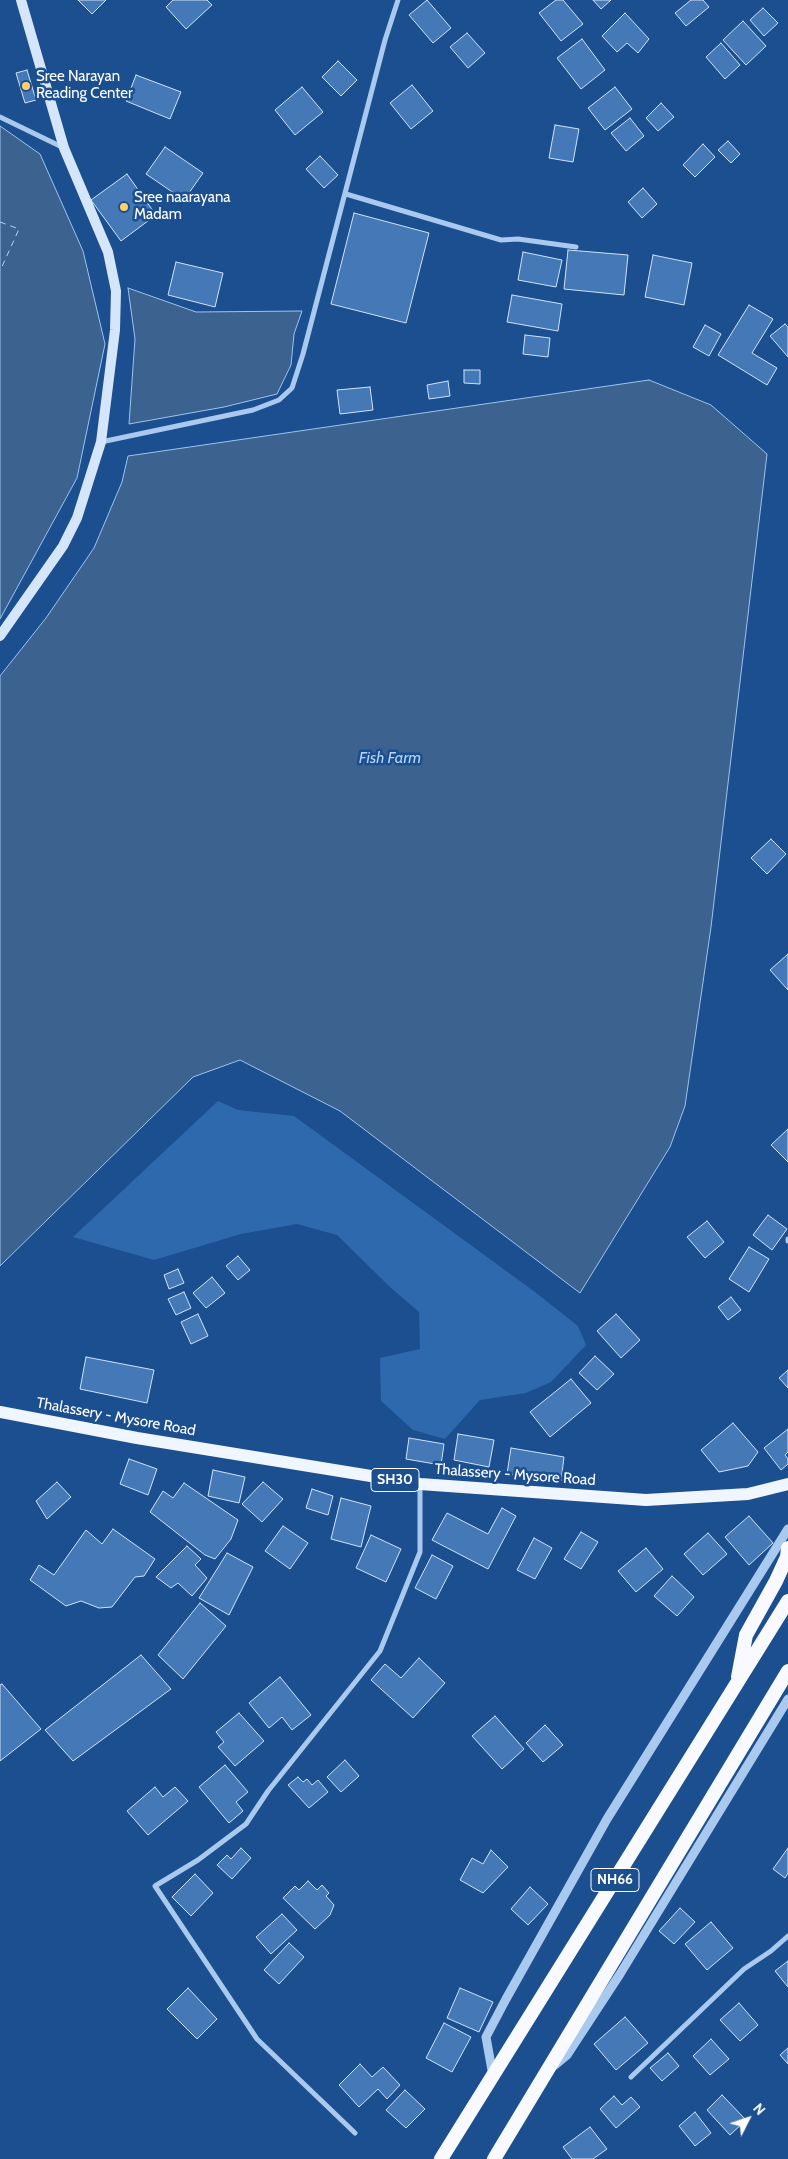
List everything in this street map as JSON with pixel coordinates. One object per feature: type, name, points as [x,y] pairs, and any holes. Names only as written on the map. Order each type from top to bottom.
[{"type":"highway","points":[[736,1685],[746,1635],[776,1581],[787,1556],[788,1548]]},
{"type":"highway","name":"NH66","points":[[441,2159],[788,1601]]},
{"type":"highway","name":"NH66","points":[[494,2159],[788,1671]]},
{"type":"main road","points":[[0,636],[63,546],[77,518],[101,442],[115,330],[116,291],[108,252],[64,148],[21,0]]},
{"type":"main road","name":"Thalassery - Mysore Road","points":[[2,1412],[137,1438],[420,1484],[646,1500],[748,1494],[788,1484]]},
{"type":"street","points":[[101,442],[253,410],[279,400],[292,388],[346,194],[385,40],[398,0]]},
{"type":"street","points":[[0,117],[64,148]]},
{"type":"street","points":[[346,194],[501,240],[518,239],[576,247]]},
{"type":"street","points":[[355,2134],[257,2040],[155,1886],[198,1860],[246,1824],[268,1792],[380,1651],[420,1552],[420,1484]]},
{"type":"street","points":[[493,2076],[486,2037],[506,1999],[607,1820],[788,1529]]},
{"type":"street","points":[[544,2074],[567,2054],[620,1974],[788,1699]]},
{"type":"street","points":[[631,2077],[744,1969],[788,1936]]},
{"type":"shaded area","points":[[218,1101],[238,1110],[294,1116],[535,1292],[578,1326],[586,1345],[551,1382],[526,1393],[480,1400],[445,1439],[413,1430],[381,1401],[380,1358],[420,1349],[419,1312],[391,1288],[337,1235],[297,1224],[241,1234],[154,1260],[73,1237]]},
{"type":"water","points":[[0,126],[40,154],[83,251],[105,344],[77,478],[0,619]]},
{"type":"water","points":[[128,288],[196,312],[302,311],[294,334],[291,365],[277,394],[224,407],[129,424],[135,339]]},
{"type":"water","name":"Fish Farm","points":[[649,380],[711,405],[767,454],[711,927],[685,1106],[670,1147],[580,1293],[340,1111],[240,1060],[193,1077],[0,1266],[0,676],[46,618],[94,548],[122,482],[128,456]]},
{"type":"building","points":[[78,0],[106,0],[92,14]]},
{"type":"building","points":[[173,0],[207,0],[212,5],[186,29],[166,7]]},
{"type":"building","points":[[427,0],[451,28],[433,43],[409,15]]},
{"type":"building","points":[[556,0],[563,0],[583,24],[561,41],[539,13]]},
{"type":"building","points":[[593,0],[611,0],[601,9]]},
{"type":"building","points":[[691,0],[703,0],[709,7],[686,26],[675,13]]},
{"type":"building","points":[[763,8],[778,23],[764,36],[750,20]]},
{"type":"building","points":[[625,13],[649,39],[638,53],[627,43],[617,52],[602,36]]},
{"type":"building","points":[[743,21],[766,46],[746,65],[723,40]]},
{"type":"building","points":[[467,33],[485,53],[468,68],[450,47]]},
{"type":"building","points":[[582,39],[605,70],[581,89],[557,58]]},
{"type":"building","points":[[721,43],[740,65],[725,79],[706,57]]},
{"type":"building","points":[[338,61],[357,80],[341,96],[322,77]]},
{"type":"building","name":"Sree Narayan Reading Center","points":[[27,70],[36,100],[25,103],[16,73]]},
{"type":"building","points":[[136,75],[181,92],[170,119],[126,101]]},
{"type":"building","points":[[412,85],[433,111],[411,129],[390,103]]},
{"type":"building","points":[[302,87],[323,112],[295,135],[275,110]]},
{"type":"building","points":[[615,87],[632,109],[605,130],[588,108]]},
{"type":"building","points":[[661,103],[674,117],[658,131],[646,118]]},
{"type":"building","points":[[630,118],[644,136],[626,151],[611,133]]},
{"type":"building","points":[[555,125],[579,129],[573,162],[549,158]]},
{"type":"building","points":[[728,141],[740,154],[731,163],[718,150]]},
{"type":"building","points":[[703,144],[715,157],[695,177],[683,165]]},
{"type":"building","points":[[165,147],[203,173],[184,200],[146,174]]},
{"type":"building","points":[[320,156],[338,175],[324,188],[306,169]]},
{"type":"building","name":"Sree naarayana Madam","points":[[127,174],[156,215],[121,241],[91,200]]},
{"type":"building","points":[[643,188],[657,204],[642,218],[628,202]]},
{"type":"building","points":[[354,213],[429,233],[406,323],[331,304]]},
{"type":"building","points":[[568,250],[628,255],[624,295],[564,289]]},
{"type":"building","points":[[523,252],[562,260],[556,287],[518,280]]},
{"type":"building","points":[[653,255],[692,263],[684,305],[645,297]]},
{"type":"building","points":[[176,262],[223,273],[215,307],[168,295]]},
{"type":"building","points":[[512,295],[562,304],[558,331],[507,322]]},
{"type":"building","points":[[749,305],[773,319],[752,353],[777,368],[767,385],[718,355]]},
{"type":"building","points":[[785,324],[788,327],[788,357],[770,336]]},
{"type":"building","points":[[705,325],[721,334],[709,356],[693,347]]},
{"type":"building","points":[[525,335],[550,338],[548,357],[523,354]]},
{"type":"building","points":[[464,370],[480,370],[480,384],[464,383]]},
{"type":"building","points":[[448,381],[450,396],[429,399],[427,385]]},
{"type":"building","points":[[370,387],[373,410],[340,414],[337,390]]},
{"type":"building","points":[[771,839],[786,854],[767,874],[751,858]]},
{"type":"building","points":[[788,954],[788,990],[770,970]]},
{"type":"building","points":[[788,1129],[788,1162],[771,1145]]},
{"type":"building","points":[[768,1215],[787,1229],[772,1250],[753,1235]]},
{"type":"building","points":[[707,1221],[724,1242],[705,1258],[687,1237]]},
{"type":"building","points":[[749,1247],[769,1259],[749,1292],[729,1279]]},
{"type":"building","points":[[238,1256],[250,1270],[238,1280],[226,1266]]},
{"type":"building","points":[[178,1269],[184,1283],[169,1289],[164,1275]]},
{"type":"building","points":[[212,1277],[225,1293],[206,1308],[193,1293]]},
{"type":"building","points":[[184,1292],[191,1308],[176,1315],[168,1299]]},
{"type":"building","points":[[731,1297],[741,1310],[728,1320],[718,1307]]},
{"type":"building","points":[[198,1314],[208,1336],[191,1344],[181,1322]]},
{"type":"building","points":[[616,1314],[640,1340],[621,1358],[597,1331]]},
{"type":"building","points":[[595,1356],[614,1374],[597,1390],[579,1373]]},
{"type":"building","points":[[86,1357],[154,1370],[147,1403],[80,1389]]},
{"type":"building","points":[[788,1370],[788,1388],[779,1378]]},
{"type":"building","points":[[571,1379],[591,1403],[550,1437],[530,1412]]},
{"type":"building","points":[[733,1423],[758,1452],[748,1466],[719,1472],[701,1450]]},
{"type":"building","points":[[788,1429],[788,1452],[785,1455],[788,1459],[788,1464],[781,1470],[764,1448]]},
{"type":"building","points":[[458,1434],[494,1440],[489,1467],[454,1460]]},
{"type":"building","points":[[409,1438],[444,1444],[441,1465],[406,1459]]},
{"type":"building","points":[[511,1448],[564,1457],[561,1481],[507,1474]]},
{"type":"building","points":[[129,1459],[157,1469],[148,1495],[120,1484]]},
{"type":"building","points":[[213,1470],[245,1477],[239,1503],[208,1496]]},
{"type":"building","points":[[57,1482],[71,1497],[47,1519],[36,1501]]},
{"type":"building","points":[[263,1482],[283,1499],[262,1522],[242,1504]]},
{"type":"building","points":[[184,1483],[238,1520],[231,1539],[215,1559],[205,1555],[150,1512],[163,1491],[173,1498]]},
{"type":"building","points":[[312,1489],[333,1496],[328,1515],[306,1508]]},
{"type":"building","points":[[341,1498],[371,1506],[361,1547],[331,1539]]},
{"type":"building","points":[[502,1508],[516,1516],[488,1569],[432,1540],[447,1513],[488,1534]]},
{"type":"building","points":[[749,1516],[773,1543],[749,1565],[725,1537]]},
{"type":"building","points":[[283,1526],[308,1543],[290,1569],[265,1551]]},
{"type":"building","points":[[113,1529],[155,1559],[144,1576],[135,1577],[112,1607],[99,1608],[81,1601],[66,1606],[30,1580],[39,1565],[54,1575],[86,1530],[102,1544]]},
{"type":"building","points":[[581,1532],[598,1542],[581,1569],[564,1559]]},
{"type":"building","points":[[708,1533],[727,1554],[703,1575],[684,1554]]},
{"type":"building","points":[[371,1535],[401,1549],[386,1582],[356,1568]]},
{"type":"building","points":[[534,1538],[552,1548],[535,1579],[517,1570]]},
{"type":"building","points":[[187,1546],[201,1559],[195,1565],[207,1578],[192,1596],[178,1583],[171,1588],[156,1577]]},
{"type":"building","points":[[646,1548],[663,1569],[636,1592],[618,1571]]},
{"type":"building","points":[[227,1553],[253,1567],[229,1615],[199,1598]]},
{"type":"building","points":[[432,1555],[453,1566],[436,1599],[415,1588]]},
{"type":"building","points":[[672,1576],[694,1597],[677,1616],[654,1596]]},
{"type":"building","points":[[200,1603],[226,1626],[183,1679],[158,1655]]},
{"type":"building","points":[[141,1655],[171,1689],[73,1761],[45,1730]]},
{"type":"building","points":[[419,1658],[445,1683],[413,1718],[371,1680],[385,1664],[401,1678]]},
{"type":"building","points":[[280,1677],[311,1715],[292,1730],[282,1717],[269,1728],[249,1703]]},
{"type":"building","points":[[2,1684],[41,1729],[0,1761],[0,1685]]},
{"type":"building","points":[[239,1713],[264,1741],[235,1766],[218,1747],[224,1742],[216,1732]]},
{"type":"building","points":[[495,1716],[524,1749],[502,1769],[472,1736]]},
{"type":"building","points":[[545,1725],[563,1745],[543,1762],[526,1743]]},
{"type":"building","points":[[345,1760],[359,1776],[341,1792],[327,1777]]},
{"type":"building","points":[[225,1765],[248,1792],[236,1802],[243,1811],[229,1823],[199,1787]]},
{"type":"building","points":[[298,1777],[303,1782],[307,1779],[312,1785],[318,1780],[328,1792],[309,1808],[288,1785]]},
{"type":"building","points":[[155,1787],[163,1797],[175,1787],[188,1801],[148,1835],[127,1811]]},
{"type":"building","points":[[241,1848],[251,1858],[232,1879],[217,1865],[227,1855],[231,1859]]},
{"type":"building","points":[[788,1848],[788,1873],[785,1878],[773,1869]]},
{"type":"building","points":[[491,1850],[508,1867],[483,1893],[460,1880],[472,1858],[483,1864]]},
{"type":"building","points":[[195,1874],[213,1893],[191,1916],[172,1897]]},
{"type":"building","points":[[308,1881],[317,1890],[322,1885],[329,1893],[326,1896],[334,1905],[330,1915],[315,1929],[283,1898],[295,1886],[299,1890]]},
{"type":"building","points":[[530,1887],[548,1904],[528,1925],[511,1909]]},
{"type":"building","points":[[680,1908],[695,1922],[674,1944],[659,1931]]},
{"type":"building","points":[[282,1914],[297,1930],[271,1954],[256,1937]]},
{"type":"building","points":[[711,1922],[733,1948],[707,1970],[685,1944]]},
{"type":"building","points":[[289,1943],[304,1957],[279,1984],[264,1970]]},
{"type":"building","points":[[788,1961],[788,1987],[775,1971]]},
{"type":"building","points":[[188,1988],[217,2019],[197,2039],[167,2009]]},
{"type":"building","points":[[460,1988],[493,2002],[479,2032],[447,2018]]},
{"type":"building","points":[[739,2003],[758,2025],[740,2041],[720,2020]]},
{"type":"building","points":[[625,2017],[648,2043],[616,2070],[594,2044]]},
{"type":"building","points":[[444,2023],[471,2037],[452,2072],[426,2058]]},
{"type":"building","points":[[711,2039],[729,2059],[710,2075],[693,2056]]},
{"type":"building","points":[[788,2048],[788,2064],[780,2055]]},
{"type":"building","points":[[668,2053],[679,2066],[662,2081],[650,2068]]},
{"type":"building","points":[[360,2064],[372,2077],[383,2067],[400,2085],[387,2099],[378,2089],[359,2107],[339,2085]]},
{"type":"building","points":[[405,2090],[425,2109],[406,2128],[386,2110]]},
{"type":"building","points":[[722,2095],[746,2120],[730,2135],[707,2110]]},
{"type":"building","points":[[614,2096],[622,2105],[631,2097],[640,2107],[616,2128],[600,2109]]},
{"type":"building","points":[[695,2112],[711,2133],[695,2146],[679,2126]]},
{"type":"building","points":[[590,2127],[607,2149],[593,2159],[572,2159],[563,2147]]},
{"type":"ferry route","points":[[0,222],[19,229],[0,271]]},
{"type":"place","name":"Sree Narayan Reading Center","points":[[26,86]]},
{"type":"place","name":"Sree naarayana Madam","points":[[124,207]]}]
